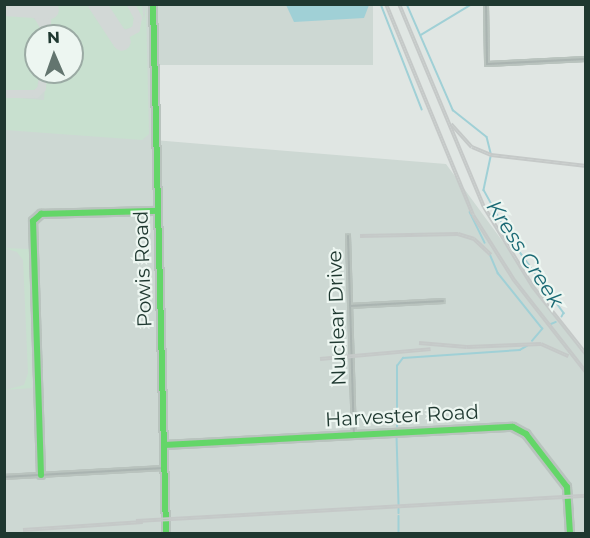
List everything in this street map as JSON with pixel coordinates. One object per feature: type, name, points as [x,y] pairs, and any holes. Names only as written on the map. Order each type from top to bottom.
[{"type":"street","name":"Powis Road","points":[[153,4],[166,534]]},
{"type":"street","points":[[486,4],[487,64],[585,59]]},
{"type":"street","points":[[41,475],[35,216],[158,211]]},
{"type":"street","name":"Nuclear Drive","points":[[348,236],[354,435]]},
{"type":"street","points":[[350,306],[443,301]]},
{"type":"street","name":"Harvester Road","points":[[164,445],[517,429],[531,440],[567,487],[570,534]]},
{"type":"street","points":[[4,477],[165,468]]},
{"type":"shaded area","points":[[157,4],[373,4],[373,65],[157,65]]},
{"type":"shaded area","points":[[4,5],[150,5],[154,140],[446,164],[585,354],[585,533],[5,533]]},
{"type":"green space","points":[[51,5],[89,5],[118,45],[140,27],[134,5],[142,5],[144,23],[146,5],[149,134],[142,140],[5,130],[5,97],[44,100],[45,84],[84,84],[84,24],[50,24]]},
{"type":"green space","points":[[104,5],[127,5],[134,18],[133,27],[122,30]]},
{"type":"green space","points":[[4,12],[29,14],[39,24],[24,24],[24,84],[38,84],[37,88],[32,92],[5,91]]},
{"type":"green space","points":[[4,248],[29,249],[32,388],[5,390],[24,385],[28,373],[23,260],[17,252]]},
{"type":"water","points":[[286,4],[369,5],[364,18],[294,22]]},
{"type":"waterway","name":"Kress Creek","points":[[381,4],[422,109]]},
{"type":"waterway","points":[[407,4],[453,110],[487,137],[491,153]]},
{"type":"waterway","points":[[421,35],[472,4]]},
{"type":"waterway","name":"Kress Creek","points":[[491,157],[484,190],[512,241],[564,313],[562,317]]},
{"type":"waterway","points":[[470,212],[485,243]]},
{"type":"waterway","points":[[490,254],[498,273],[542,328]]},
{"type":"waterway","name":"Kress Creek","points":[[551,324],[556,322]]},
{"type":"waterway","name":"Kress Creek","points":[[532,341],[542,329]]},
{"type":"waterway","name":"Kress Creek","points":[[397,427],[397,366],[403,358],[520,350],[527,346]]},
{"type":"waterway","name":"Kress Creek","points":[[397,436],[399,504]]},
{"type":"waterway","name":"Kress Creek","points":[[399,516],[399,534]]},
{"type":"taxiway","points":[[41,4],[34,9],[42,24]]},
{"type":"taxiway","points":[[47,24],[48,4]]},
{"type":"taxiway","points":[[116,32],[127,34],[136,29],[138,18],[131,4]]},
{"type":"taxiway","points":[[4,94],[36,94],[42,88],[42,84]]},
{"type":"runway","points":[[97,4],[122,42]]},
{"type":"runway","points":[[4,7],[50,10]]},
{"type":"railway","points":[[386,4],[473,215],[514,280],[586,372]]},
{"type":"railway","points":[[399,4],[484,207],[533,287],[586,354]]},
{"type":"railway","points":[[451,124],[472,147],[491,155],[586,166]]},
{"type":"railway","points":[[360,236],[458,234],[474,239],[491,255]]},
{"type":"railway","points":[[419,343],[467,347],[541,344],[568,356]]},
{"type":"railway","points":[[320,359],[431,349]]},
{"type":"railway","points":[[136,521],[586,496]]},
{"type":"railway","points":[[23,530],[143,522]]},
{"type":"traffic: fast","points":[[153,4],[166,534]]},
{"type":"traffic: fast","points":[[41,475],[33,221],[41,214],[158,211]]},
{"type":"traffic: fast","points":[[164,445],[513,427],[526,434],[567,487],[570,534]]}]
